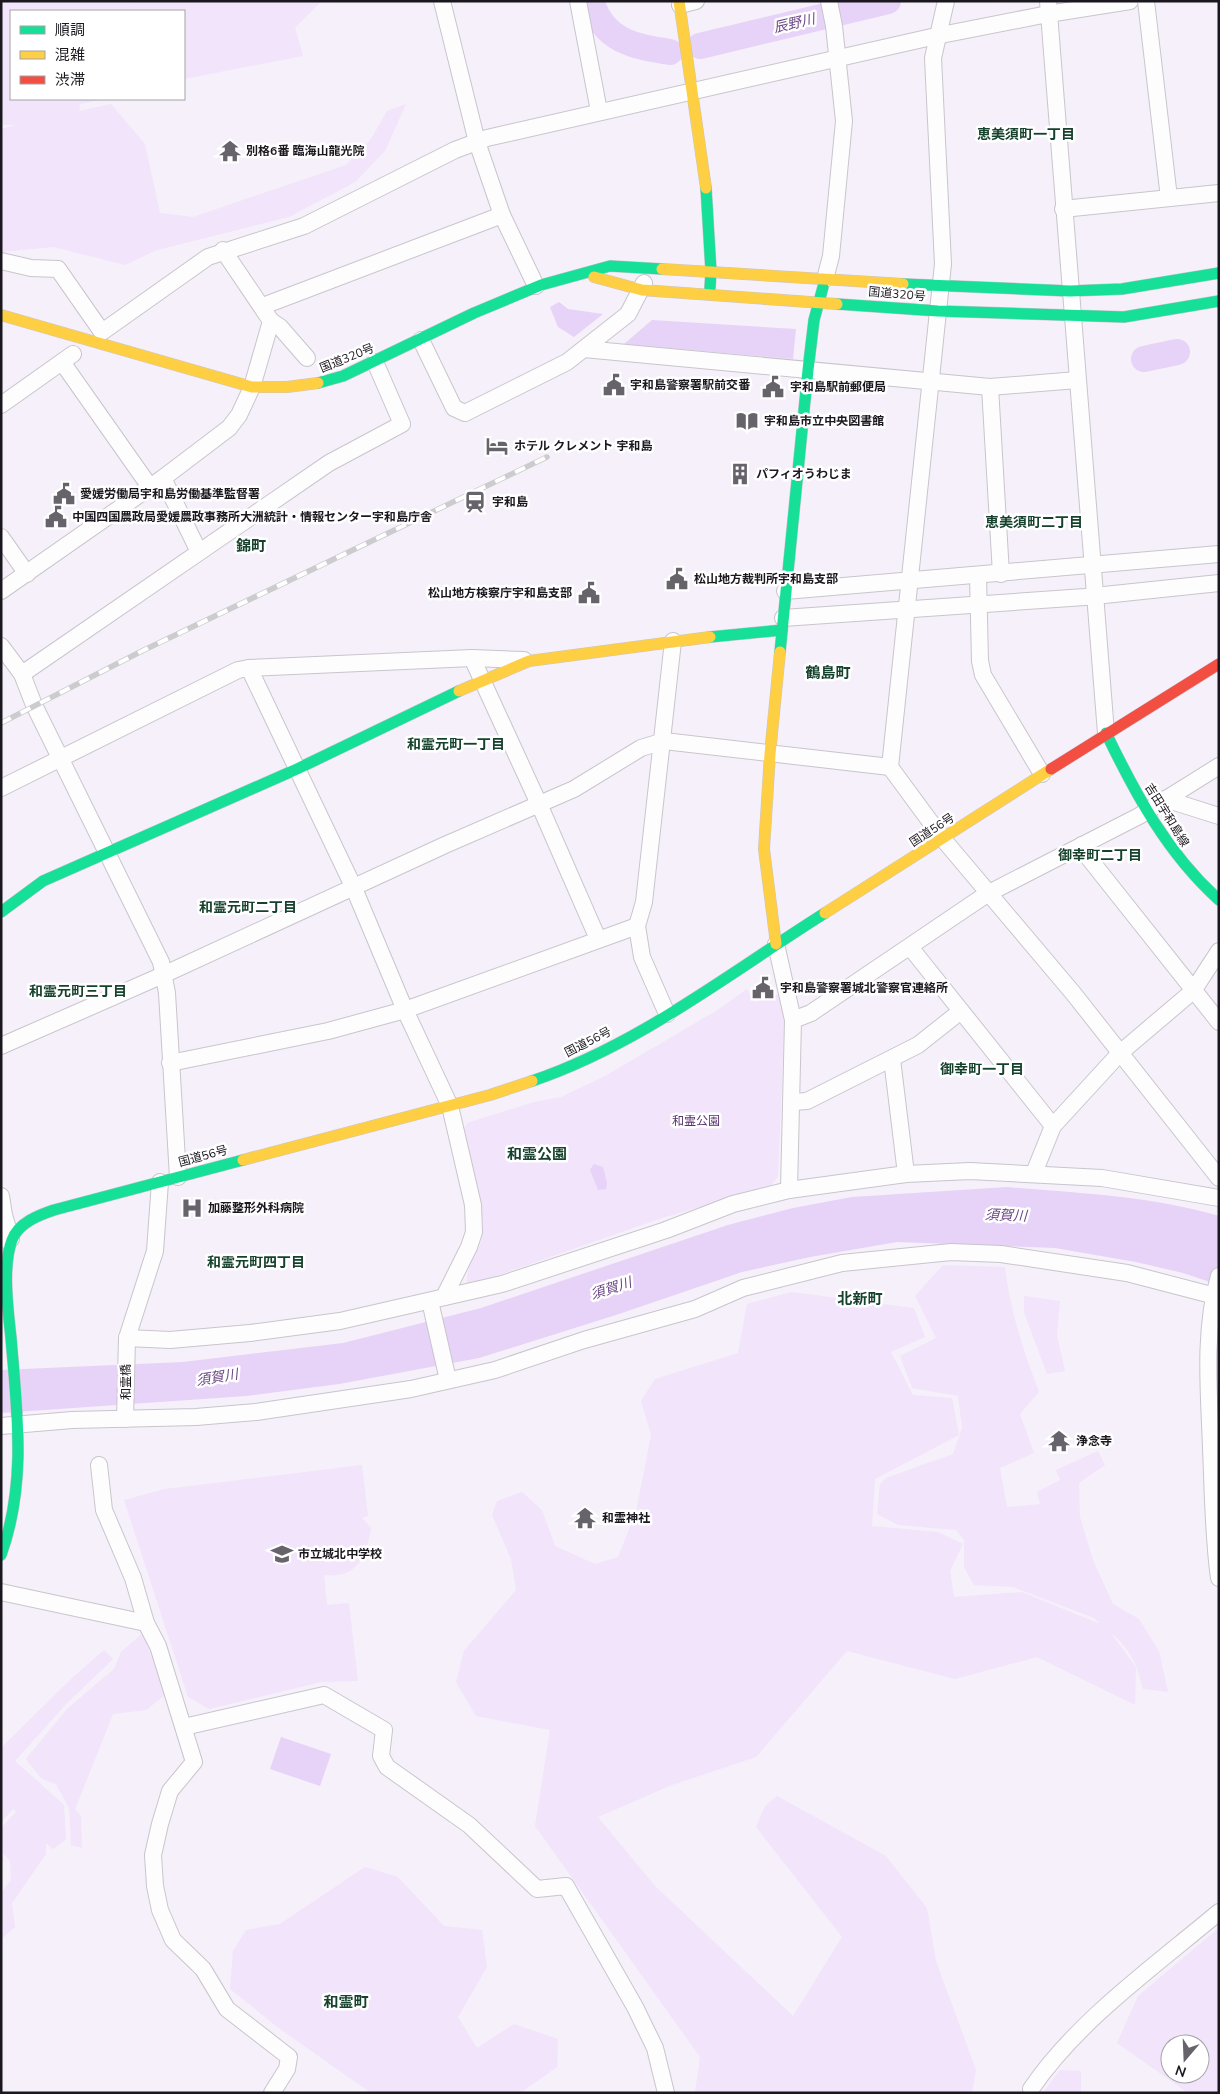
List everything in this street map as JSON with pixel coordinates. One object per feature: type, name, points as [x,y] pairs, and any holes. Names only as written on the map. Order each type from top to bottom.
[{"type":"main road","points":[[685,2],[692,91],[705,180],[711,271],[710,294]]},
{"type":"main road","name":"国道320号","points":[[1,316],[252,387],[289,388],[309,386],[343,376],[536,286],[575,273],[610,266],[942,286],[1070,291],[1122,289],[1219,273]]},
{"type":"main road","name":"国道320号","points":[[575,273],[642,290],[938,312],[1124,317],[1219,300]]},
{"type":"main road","points":[[776,944],[764,849],[770,754],[808,370],[819,302],[825,279]]},
{"type":"main road","points":[[1,912],[43,881],[297,768],[529,660],[782,624]]},
{"type":"main road","name":"国道56号","points":[[6,1240],[29,1221],[51,1211],[450,1106],[552,1074],[586,1060],[667,1014],[1106,733],[1219,664]]},
{"type":"main road","name":"吉田宇和島線","points":[[1106,733],[1146,812],[1184,867],[1219,900]]},
{"type":"main road","points":[[1,1555],[14,1512],[18,1418],[6,1272],[6,1240]]},
{"type":"street","points":[[442,1],[487,138],[502,215],[536,286]]},
{"type":"street","points":[[578,1],[599,111]]},
{"type":"street","points":[[946,1],[936,36],[933,58],[944,259],[890,767],[943,839],[987,894],[1073,993],[1219,1178]]},
{"type":"street","points":[[1,261],[31,268],[58,269],[102,332],[208,257],[223,250],[304,226],[455,150],[487,138],[599,111],[837,60],[1048,8],[1130,1]]},
{"type":"street","points":[[1146,1],[1169,198]]},
{"type":"street","points":[[825,279],[831,256],[844,138],[844,121],[830,4]]},
{"type":"street","points":[[1048,8],[1071,317],[1106,733]]},
{"type":"street","points":[[1063,209],[1219,194]]},
{"type":"street","points":[[263,306],[502,215]]},
{"type":"street","points":[[223,250],[263,306],[271,321],[280,327],[307,358]]},
{"type":"street","points":[[422,340],[454,408],[464,413],[557,368],[584,349],[628,314],[642,290],[648,268]]},
{"type":"street","points":[[1,591],[157,482],[229,428],[239,414],[252,387],[271,321]]},
{"type":"street","points":[[584,349],[990,388],[1077,380]]},
{"type":"street","points":[[1,405],[68,358],[157,482],[199,552]]},
{"type":"street","points":[[22,674],[329,463],[402,424],[375,362]]},
{"type":"street","points":[[990,388],[1001,574]]},
{"type":"street","points":[[1,537],[27,574]]},
{"type":"street","points":[[785,591],[1219,554]]},
{"type":"street","points":[[978,576],[980,661],[983,675],[1042,774]]},
{"type":"street","points":[[782,624],[906,610],[1095,596],[1219,583]]},
{"type":"street","points":[[667,1014],[642,957],[637,926],[644,902],[664,741],[673,641]]},
{"type":"street","points":[[1,646],[22,674],[34,705],[161,962],[167,993],[178,1177]]},
{"type":"street","points":[[472,658],[598,939]]},
{"type":"street","points":[[1,788],[238,670],[472,658],[529,660]]},
{"type":"street","points":[[249,668],[353,886],[405,1010],[450,1106],[473,1205],[474,1232],[469,1248],[436,1303],[447,1374]]},
{"type":"street","points":[[1,1046],[163,975],[353,886],[574,789],[641,748],[664,741],[890,767]]},
{"type":"street","points":[[793,1020],[811,1013],[987,894],[1146,812],[1219,766]]},
{"type":"street","points":[[1165,799],[1219,816]]},
{"type":"street","points":[[1082,845],[1084,852],[1219,1022]]},
{"type":"street","points":[[170,1063],[328,1031],[405,1010],[637,926]]},
{"type":"street","points":[[776,944],[793,1020],[793,1102],[788,1190]]},
{"type":"street","points":[[910,947],[1053,1126]]},
{"type":"street","points":[[1034,1173],[1053,1126],[1120,1054],[1193,991],[1219,951]]},
{"type":"street","points":[[793,1102],[807,1101],[918,1045],[961,1011]]},
{"type":"street","points":[[892,1059],[906,1174]]},
{"type":"street","points":[[126,1345],[250,1333],[340,1321],[436,1303],[510,1282],[666,1230],[733,1204],[788,1190],[906,1174],[970,1171],[1102,1178],[1219,1198]]},
{"type":"street","name":"和霊橋","points":[[126,1416],[126,1345],[155,1250],[160,1182]]},
{"type":"street","points":[[1,1196],[6,1240]]},
{"type":"street","points":[[1,1426],[18,1418],[72,1420],[126,1416],[256,1412],[394,1392],[447,1374],[495,1370],[584,1340],[695,1308],[743,1288],[842,1263],[951,1252],[1001,1254],[1217,1288],[1208,1335],[1214,1541],[1219,1578]]},
{"type":"street","points":[[99,1465],[104,1510],[133,1578],[146,1623],[158,1646],[194,1762],[170,1791],[152,1855],[160,1910],[173,1940],[203,1969],[227,2009],[289,2057],[287,2069],[272,2093]]},
{"type":"street","points":[[1,1592],[146,1623]]},
{"type":"street","points":[[184,1728],[324,1695],[384,1730],[381,1756],[387,1767],[469,1824],[537,1889],[566,1886],[635,2007],[655,2048],[666,2093]]},
{"type":"street","points":[[1031,2088],[1045,2068],[1110,2002],[1219,1912]]},
{"type":"green space","points":[[1,1],[125,1],[132,3],[134,1],[322,1],[295,28],[303,56],[185,79],[185,10],[10,10],[10,100],[100,100],[80,104],[79,111],[111,104],[145,144],[160,213],[193,217],[346,165],[371,139],[387,111],[406,104],[385,151],[355,182],[289,217],[157,250],[125,265],[53,247],[1,252],[1,129],[16,125],[3,125],[1,107]]},
{"type":"green space","name":"和霊公園","points":[[747,989],[754,1002],[781,993],[785,1008],[778,1176],[771,1186],[662,1218],[467,1286],[468,1270],[481,1241],[482,1222],[478,1195],[463,1131],[467,1123],[534,1102],[561,1097],[605,1076],[716,1011]]},
{"type":"green space","points":[[943,1265],[1005,1267],[1010,1299],[1018,1330],[1039,1392],[1020,1414],[1034,1453],[1000,1468],[1007,1507],[1040,1504],[1037,1492],[1060,1480],[1056,1470],[1098,1451],[1105,1465],[1079,1483],[1080,1517],[1093,1560],[1113,1604],[1139,1619],[1159,1651],[1168,1692],[1143,1689],[1138,1671],[1132,1658],[1128,1651],[1110,1632],[1136,1667],[1135,1705],[1037,1657],[955,1679],[847,1651],[756,1757],[672,1785],[598,1817],[655,1886],[793,2016],[842,1937],[756,1827],[765,1806],[777,1796],[886,1856],[927,1908],[936,1961],[976,2070],[972,2093],[695,2093],[700,2057],[535,1826],[550,1730],[476,1716],[456,1682],[464,1651],[516,1590],[511,1559],[492,1515],[497,1501],[522,1492],[542,1510],[555,1546],[595,1564],[618,1557],[636,1512],[651,1435],[641,1401],[655,1379],[738,1353],[747,1304],[791,1292],[914,1308],[925,1337],[891,1352],[913,1395],[952,1398],[959,1435],[875,1479],[872,1526],[938,1532],[963,1544],[950,1571],[954,1597],[1022,1592],[1100,1624],[1094,1618],[1013,1587],[974,1585],[964,1567],[964,1540],[956,1530],[898,1525],[877,1514],[880,1484],[886,1478],[953,1454],[962,1428],[958,1396],[912,1388],[900,1356],[936,1338],[915,1296]]},
{"type":"green space","points":[[1024,1296],[1060,1301],[1057,1336],[1065,1371],[1047,1374],[1024,1312]]},
{"type":"green space","points":[[362,1465],[368,1516],[362,1518],[371,1528],[367,1548],[358,1564],[352,1569],[345,1573],[324,1575],[327,1605],[349,1603],[358,1681],[321,1682],[209,1709],[188,1697],[124,1500],[165,1489]]},
{"type":"green space","points":[[143,1633],[165,1695],[146,1710],[113,1714],[75,1809],[81,1816],[82,1848],[71,1845],[69,1808],[56,1784],[42,1779],[26,1759],[67,1709],[114,1669],[121,1652]]},
{"type":"green space","points":[[104,1650],[113,1659],[66,1704],[15,1761],[64,1805],[66,1839],[53,1849],[46,1843],[46,1854],[12,1903],[15,1927],[1,1939],[1,1893],[11,1880],[10,1861],[2,1853],[4,1860],[1,1861],[1,1828],[16,1812],[13,1809],[1,1822],[1,1748],[69,1681]]},
{"type":"green space","points":[[365,1867],[398,1877],[444,1926],[482,1930],[487,1967],[458,2017],[477,2048],[514,2024],[558,2039],[557,2067],[520,2093],[371,2093],[280,2029],[230,1989],[233,1951],[246,1930],[280,1924]]},
{"type":"green space","points":[[1219,1928],[1219,2093],[1188,2093],[1175,2084],[1210,2084],[1210,2034],[1160,2034],[1160,2073],[1117,2043],[1138,1996]]},
{"type":"green space","points":[[1060,2070],[1081,2071],[1081,2093],[1043,2093]]},
{"type":"water","points":[[559,302],[568,309],[603,314],[574,337],[558,327],[550,307]]},
{"type":"water","points":[[652,320],[796,329],[793,359],[624,344]]},
{"type":"water","points":[[594,1164],[603,1167],[607,1183],[606,1189],[598,1190],[590,1170]]},
{"type":"water","name":"須賀川","points":[[1007,1187],[1141,1200],[1193,1209],[1219,1216],[1219,1285],[1183,1273],[1136,1262],[1055,1248],[897,1242],[810,1257],[742,1272],[619,1314],[479,1358],[339,1384],[246,1396],[1,1413],[1,1370],[183,1362],[343,1343],[481,1308],[728,1225],[793,1208],[852,1197]]},
{"type":"water","points":[[281,1737],[331,1754],[320,1786],[270,1769]]},
{"type":"waterway","name":"辰野川","points":[[591,1],[603,25],[621,39],[643,47],[670,52]]},
{"type":"waterway","name":"辰野川","points":[[700,46],[888,1]]},
{"type":"waterway","points":[[1144,359],[1177,352]]},
{"type":"railway","points":[[1,723],[142,651],[547,457]]},
{"type":"traffic: fast","points":[[706,188],[711,271],[710,288]]},
{"type":"traffic: fast","points":[[318,383],[343,376],[474,313],[541,285],[610,266],[662,269]]},
{"type":"traffic: fast","points":[[903,284],[1070,291],[1122,289],[1219,273]]},
{"type":"traffic: fast","points":[[780,652],[808,370],[814,320],[823,287]]},
{"type":"traffic: fast","points":[[837,304],[938,311],[1124,317],[1219,301]]},
{"type":"traffic: fast","points":[[710,637],[782,630]]},
{"type":"traffic: fast","points":[[1,912],[43,881],[297,769],[459,691]]},
{"type":"traffic: fast","points":[[1106,733],[1141,801],[1168,843],[1200,882],[1219,900]]},
{"type":"traffic: fast","points":[[532,1081],[571,1066],[647,1028],[825,913]]},
{"type":"traffic: fast","points":[[1,1555],[9,1528],[17,1474],[17,1420],[6,1275],[9,1251],[15,1234],[30,1220],[54,1210],[243,1160]]},
{"type":"traffic: slow","points":[[679,1],[706,188]]},
{"type":"traffic: slow","points":[[662,269],[903,284]]},
{"type":"traffic: slow","points":[[594,277],[642,290],[837,304]]},
{"type":"traffic: slow","points":[[1,315],[252,387],[287,387],[318,383]]},
{"type":"traffic: slow","points":[[459,691],[529,661],[710,637]]},
{"type":"traffic: slow","points":[[776,944],[764,849],[770,754],[780,652]]},
{"type":"traffic: slow","points":[[825,913],[1051,769]]},
{"type":"traffic: slow","points":[[243,1160],[490,1095],[532,1081]]},
{"type":"traffic: jam","points":[[1051,769],[1219,664]]},
{"type":"place","name":"別格6番 臨海山龍光院","points":[[230,151]]},
{"type":"place","name":"宇和島警察署駅前交番","points":[[614,385]]},
{"type":"place","name":"宇和島駅前郵便局","points":[[773,387]]},
{"type":"place","name":"宇和島市立中央図書館","points":[[747,421]]},
{"type":"place","name":"ホテル クレメント 宇和島","points":[[497,446]]},
{"type":"place","name":"パフィオうわじま","points":[[740,474]]},
{"type":"place","name":"愛媛労働局宇和島労働基準監督署","points":[[64,494]]},
{"type":"place","name":"宇和島","points":[[475,502]]},
{"type":"place","name":"中国四国農政局愛媛農政事務所大洲統計・情報センター宇和島庁舎","points":[[56,517]]},
{"type":"place","name":"松山地方裁判所宇和島支部","points":[[677,579]]},
{"type":"place","name":"松山地方検察庁宇和島支部","points":[[589,593]]},
{"type":"place","name":"宇和島警察署城北警察官連絡所","points":[[763,988]]},
{"type":"place","name":"加藤整形外科病院","points":[[192,1208]]},
{"type":"place","name":"浄念寺","points":[[1059,1441]]},
{"type":"place","name":"和霊神社","points":[[585,1518]]},
{"type":"place","name":"市立城北中学校","points":[[282,1554]]},
{"type":"district","name":"恵美須町一丁目","points":[[1026,134]]},
{"type":"district","name":"恵美須町二丁目","points":[[1034,522]]},
{"type":"district","name":"錦町","points":[[251,546]]},
{"type":"district","name":"鶴島町","points":[[828,673]]},
{"type":"district","name":"和霊元町一丁目","points":[[456,744]]},
{"type":"district","name":"御幸町二丁目","points":[[1100,855]]},
{"type":"district","name":"和霊元町二丁目","points":[[248,907]]},
{"type":"district","name":"和霊元町三丁目","points":[[78,991]]},
{"type":"district","name":"御幸町一丁目","points":[[982,1069]]},
{"type":"district","name":"和霊公園","points":[[537,1154]]},
{"type":"district","name":"和霊元町四丁目","points":[[256,1262]]},
{"type":"district","name":"北新町","points":[[860,1299]]},
{"type":"district","name":"和霊町","points":[[346,2002]]}]
